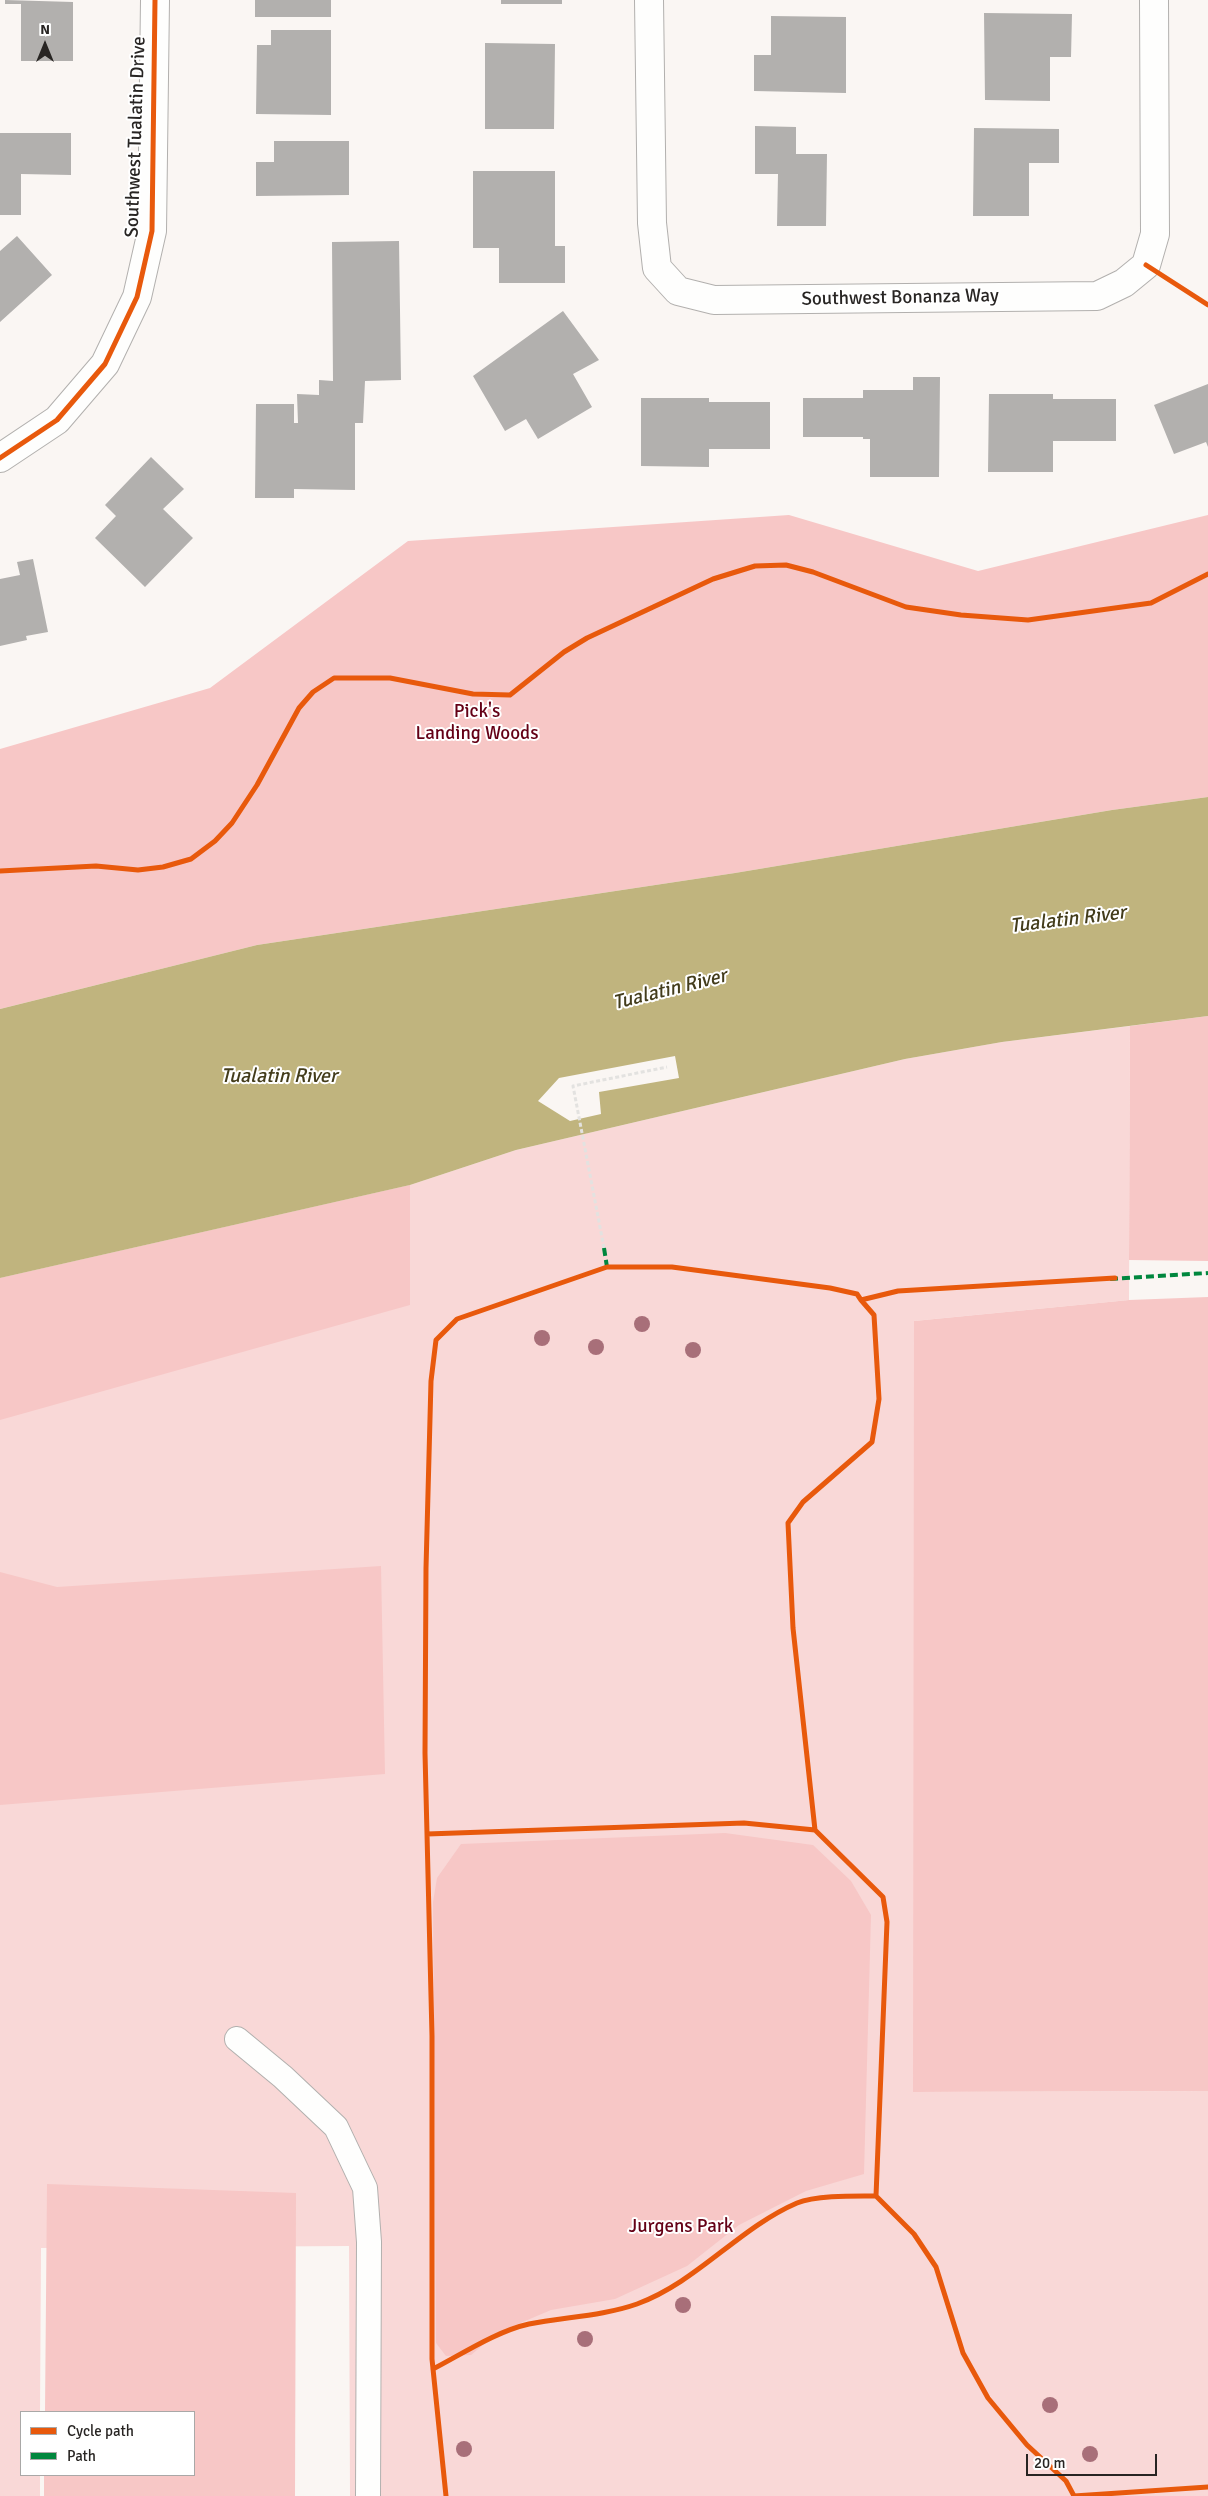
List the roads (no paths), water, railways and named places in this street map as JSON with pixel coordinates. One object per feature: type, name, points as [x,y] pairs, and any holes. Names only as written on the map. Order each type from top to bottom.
[{"type":"street","name":"Southwest Tualatin Drive","points":[[0,458],[57,420],[105,364],[137,297],[152,231],[155,0]]},
{"type":"street","name":"Southwest Bonanza Way","points":[[649,0],[652,223],[657,268],[678,292],[724,300],[1098,296],[1124,283],[1146,265],[1155,234],[1154,0]]},
{"type":"lane","points":[[236,2039],[283,2077],[336,2127],[364,2188],[369,2242],[368,2496]]},
{"type":"water","name":"Tualatin River","points":[[1208,797],[1208,1016],[1002,1042],[905,1059],[516,1150],[410,1185],[0,1278],[0,1009],[257,945],[735,873],[1112,810]]},
{"type":"park label","name":"Pick's Landing Woods","points":[[477,723]]},
{"type":"park label","name":"Jurgens Park","points":[[681,2227]]}]
